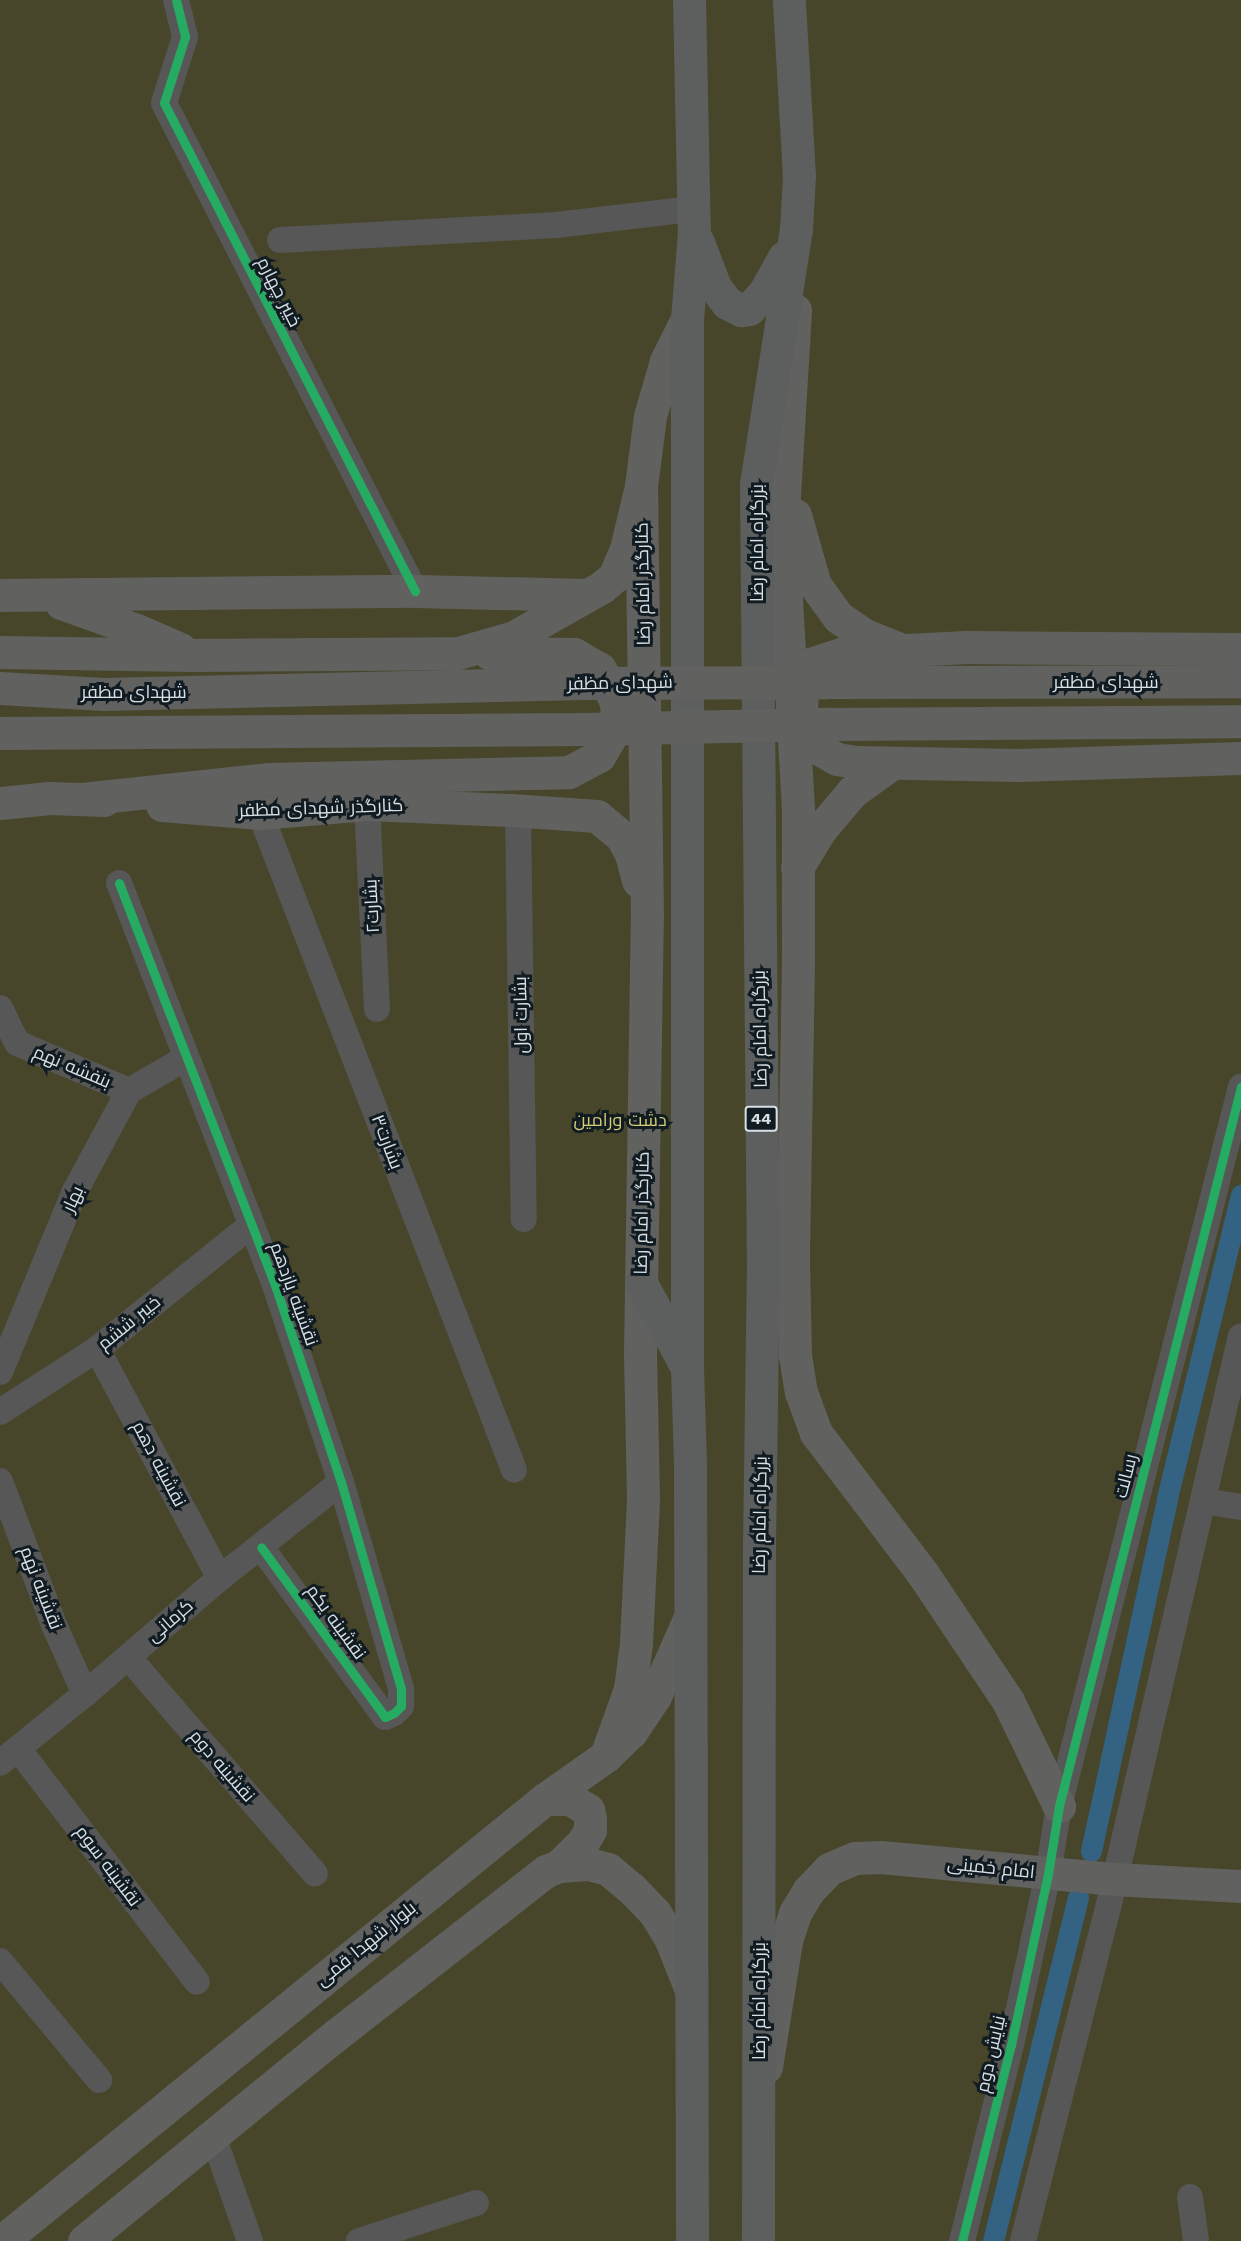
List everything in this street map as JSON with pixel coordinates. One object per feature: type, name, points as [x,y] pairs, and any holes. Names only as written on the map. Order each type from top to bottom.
[{"type":"highway","points":[[689,0],[694,220],[687,319],[687,1368],[692,2241]]},
{"type":"highway","name":"بزرگراه امام رضا","points":[[758,2241],[759,1545],[763,1274],[756,484],[796,229],[799,176],[789,0]]},
{"type":"highway","points":[[694,220],[715,287],[727,303],[741,310],[749,309],[764,293],[778,270],[796,229]]},
{"type":"highway","points":[[641,1283],[687,1368]]},
{"type":"main road","points":[[796,229],[795,327],[782,531],[798,810],[793,1262],[795,1355],[801,1392],[816,1433],[923,1574],[1008,1701],[1059,1806]]},
{"type":"main road","points":[[458,653],[514,637],[588,595],[614,577],[626,549],[641,486],[650,416],[666,361],[687,319]]},
{"type":"main road","points":[[786,465],[799,534],[815,585],[838,616],[865,635],[902,650]]},
{"type":"main road","name":"کنارگذر امام رضا","points":[[606,1756],[630,1689],[636,1643],[643,1498],[641,1283],[647,917],[641,486]]},
{"type":"main road","points":[[0,595],[415,591],[588,595]]},
{"type":"main road","points":[[40,596],[136,630],[193,655]]},
{"type":"main road","points":[[1238,647],[967,647],[844,653],[810,664],[802,685],[801,714],[816,747],[837,759],[891,764],[1019,765],[1241,758]]},
{"type":"main road","points":[[0,652],[193,655],[574,654],[600,669],[616,702],[617,726],[599,756],[569,772],[268,779],[66,798],[0,795]]},
{"type":"main road","name":"شهدای مظفر","points":[[0,688],[103,694],[583,683],[1241,681]]},
{"type":"main road","points":[[0,733],[1241,721]]},
{"type":"main road","points":[[796,868],[820,830],[852,792],[891,764]]},
{"type":"main road","name":"کنارگذر شهدای مظفر","points":[[0,803],[66,798],[260,813],[367,804],[518,810],[597,816],[622,837],[631,854],[647,917]]},
{"type":"main road","name":"بلوار شهدا قمی","points":[[2,2241],[545,1799],[606,1756],[631,1732],[655,1696],[690,1617]]},
{"type":"main road","points":[[545,1799],[570,1799],[588,1810],[590,1818],[590,1830],[583,1842],[559,1866]]},
{"type":"main road","name":"امام خمینی","points":[[759,2104],[777,2013],[786,1941],[795,1913],[808,1891],[829,1869],[855,1858],[881,1857],[1048,1874],[1241,1886]]},
{"type":"main road","points":[[84,2241],[546,1871],[559,1866],[589,1864],[608,1869],[656,1913],[672,1940],[692,1991]]},
{"type":"street","name":"خیبر چهارم","points":[[176,0],[185,37],[164,103],[415,591]]},
{"type":"street","points":[[280,240],[694,220]]},
{"type":"street","name":"بشارت۲","points":[[367,804],[377,1009]]},
{"type":"street","name":"بشارت اول","points":[[518,810],[524,1220]]},
{"type":"street","name":"بشارت۳","points":[[260,813],[514,1470]]},
{"type":"street","name":"نقشینه یازدهم","points":[[119,884],[275,1285],[341,1482],[401,1689],[402,1706],[385,1717]]},
{"type":"street","name":"بنفشه نهم","points":[[0,1008],[17,1043],[129,1091]]},
{"type":"street","points":[[129,1091],[186,1059]]},
{"type":"street","name":"رسالت","points":[[1048,1874],[1059,1806],[1241,1087]]},
{"type":"street","name":"بهار","points":[[0,1372],[74,1193],[129,1091]]},
{"type":"street","name":"خیبر ششم","points":[[0,1412],[97,1349],[251,1225]]},
{"type":"street","points":[[1023,2241],[1115,1879],[1241,1336]]},
{"type":"street","name":"نقشینه دهم","points":[[97,1349],[220,1578]]},
{"type":"street","name":"نقشینه نهم","points":[[0,1481],[54,1625],[86,1694]]},
{"type":"street","name":"کرمانی","points":[[10,1757],[220,1578],[341,1482]]},
{"type":"street","points":[[1203,1501],[1241,1507]]},
{"type":"street","name":"نقشینه یکم","points":[[261,1547],[385,1717]]},
{"type":"street","name":"نقشینه دوم","points":[[128,1657],[315,1874]]},
{"type":"street","name":"نقشینه سوم","points":[[10,1757],[197,1982]]},
{"type":"street","name":"نیایش دوم","points":[[963,2241],[1011,2045],[1048,1874]]},
{"type":"street","points":[[0,1961],[99,2080]]},
{"type":"street","points":[[213,2136],[250,2241]]},
{"type":"street","points":[[1190,2197],[1196,2241]]},
{"type":"street","points":[[359,2241],[476,2203]]},
{"type":"green space","name":"دشت ورامین","points":[[0,0],[1241,0],[1241,2241],[0,2241]]},
{"type":"waterway","points":[[1091,1851],[1167,1498],[1241,1195]]},
{"type":"waterway","points":[[993,2241],[1078,1897]]},
{"type":"cycle path","points":[[176,0],[185,37],[164,103],[415,591]]},
{"type":"cycle path","points":[[119,883],[275,1285],[341,1482],[401,1689],[401,1706],[394,1713],[385,1717],[261,1547]]},
{"type":"cycle path","points":[[962,2241],[1011,2045],[1048,1874],[1059,1806],[1241,1087]]}]
